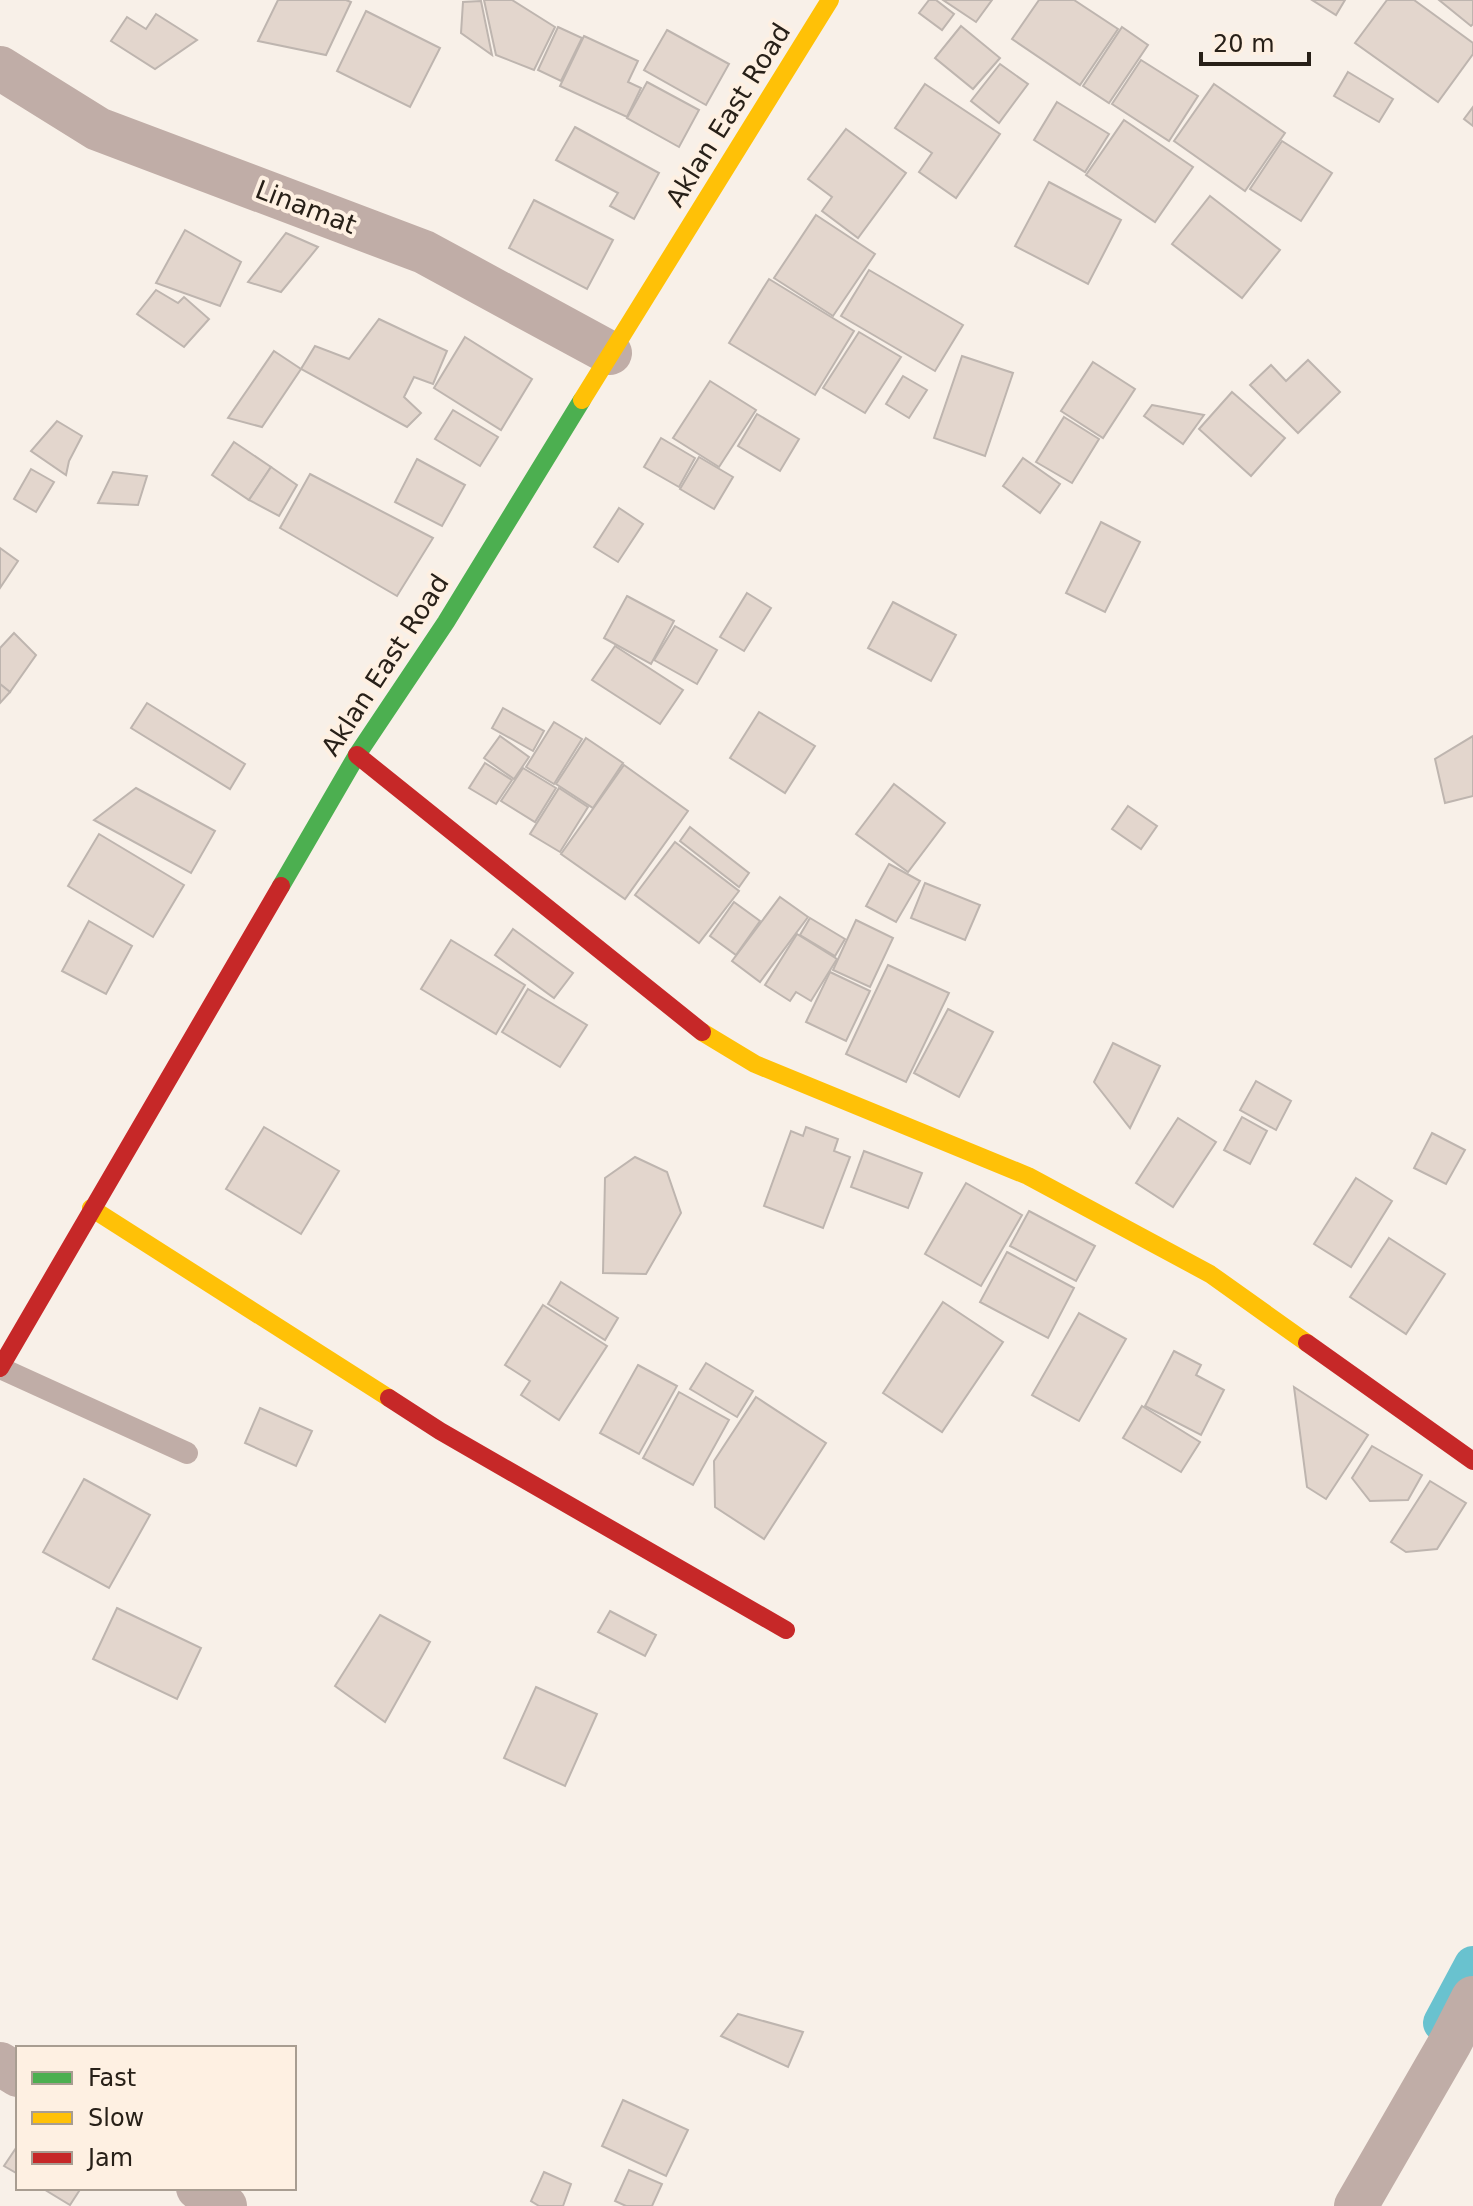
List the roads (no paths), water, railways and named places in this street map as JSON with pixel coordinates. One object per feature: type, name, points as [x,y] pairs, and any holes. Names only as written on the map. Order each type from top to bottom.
[{"type":"street","name":"Aklan East Road","points":[[0,1368],[357,755],[446,622],[830,0]]},
{"type":"street","name":"Linamat","points":[[0,68],[98,129],[424,252],[610,353]]},
{"type":"street","points":[[357,755],[696,1028],[755,1064],[1028,1176],[1210,1274],[1473,1461]]},
{"type":"street","points":[[91,1208],[440,1431],[786,1630]]},
{"type":"street","points":[[1356,2206],[1473,1998]]},
{"type":"lane","points":[[0,1368],[187,1453]]},
{"type":"waterway","points":[[1442,2023],[1473,1965]]}]
